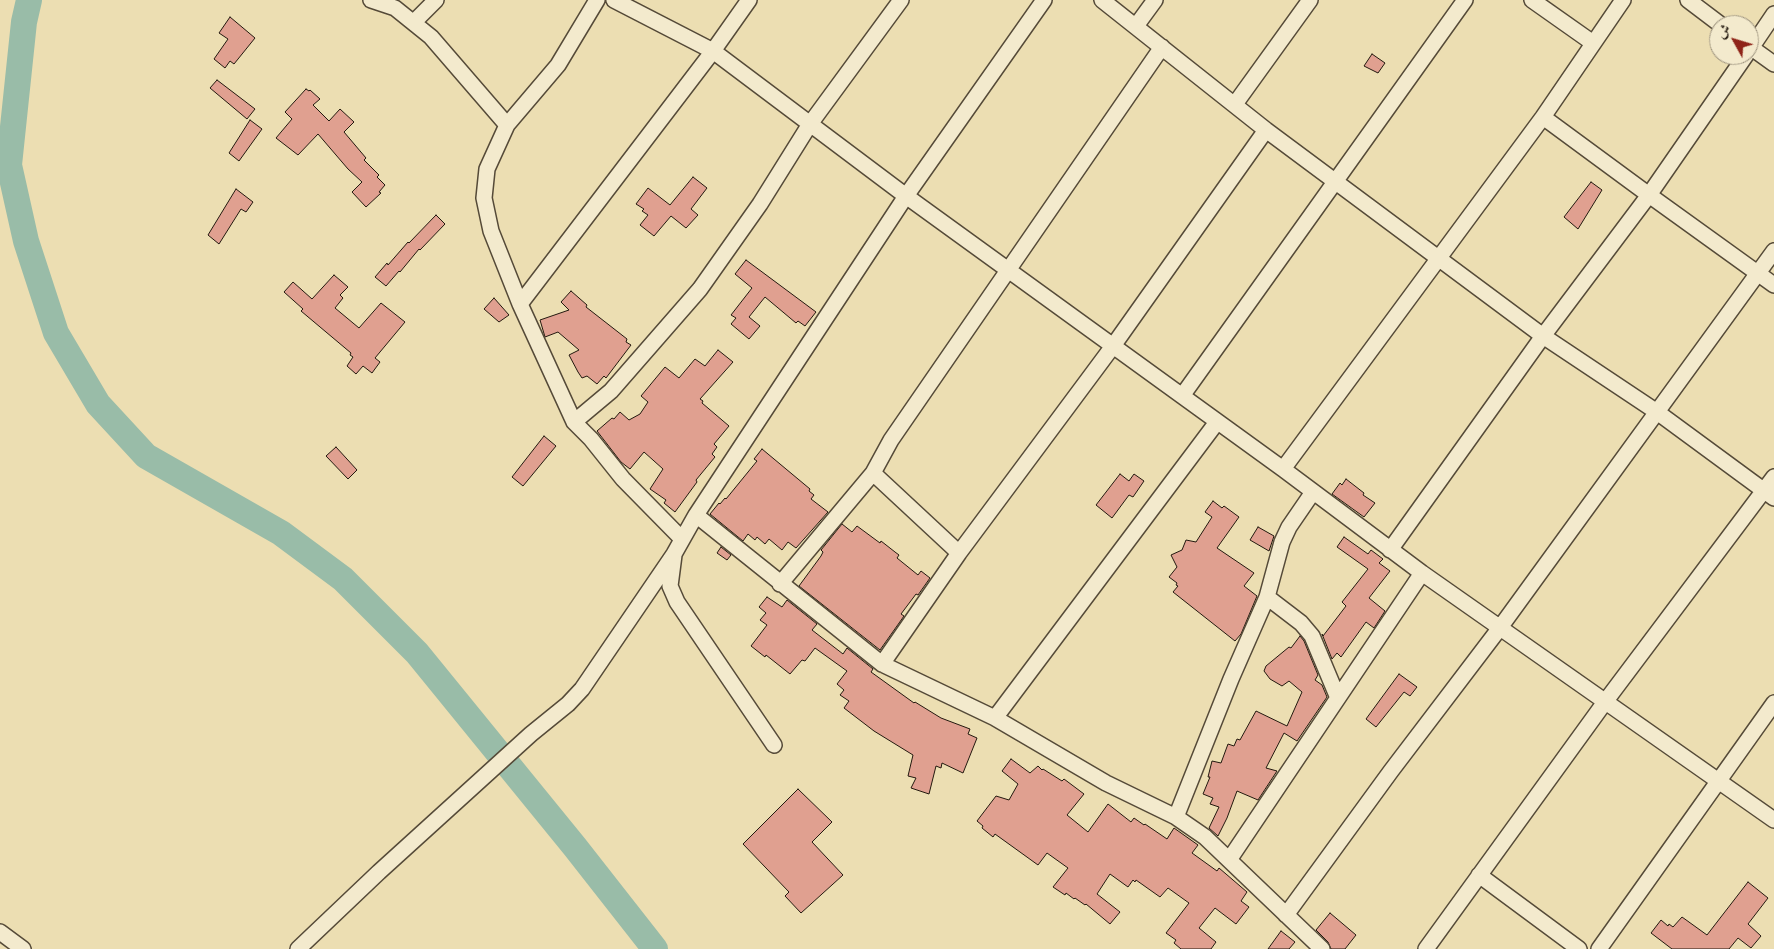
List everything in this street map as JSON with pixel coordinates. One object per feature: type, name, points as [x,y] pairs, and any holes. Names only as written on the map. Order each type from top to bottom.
[{"type":"street","points":[[371,0],[395,8],[431,37],[507,125]]},
{"type":"street","points":[[414,22],[436,0]]},
{"type":"street","points":[[597,0],[558,65],[507,125],[487,169],[484,198],[491,231],[520,304],[574,422],[591,439],[623,479],[682,539]]},
{"type":"street","points":[[614,0],[713,51],[906,196],[1283,469],[1390,550],[1774,820]]},
{"type":"street","points":[[520,304],[713,51],[749,0]]},
{"type":"street","points":[[574,422],[610,392],[700,288],[760,204],[810,124],[901,0]]},
{"type":"street","points":[[298,949],[472,786],[558,713],[582,689],[674,554],[696,515],[906,196],[1044,0]]},
{"type":"street","points":[[1102,0],[1266,130],[1439,256],[1544,336],[1657,412],[1769,494]]},
{"type":"street","points":[[1136,26],[1155,0]]},
{"type":"street","points":[[1235,104],[1310,0]]},
{"type":"street","points":[[1182,396],[1466,0]]},
{"type":"street","points":[[1532,0],[1593,43]]},
{"type":"street","points":[[1283,469],[1543,117],[1623,0]]},
{"type":"street","points":[[1688,0],[1709,16]]},
{"type":"street","points":[[1759,36],[1774,14]]},
{"type":"street","points":[[780,584],[873,473],[891,440],[1162,47]]},
{"type":"street","points":[[1759,56],[1774,64]]},
{"type":"street","points":[[1390,550],[1544,336],[1649,195],[1739,65]]},
{"type":"street","points":[[1543,117],[1774,284]]},
{"type":"street","points":[[882,664],[960,553],[1113,346],[1266,130]]},
{"type":"street","points":[[1286,915],[1391,771],[1499,628],[1774,251]]},
{"type":"street","points":[[995,718],[1217,422]]},
{"type":"street","points":[[873,473],[960,553]]},
{"type":"street","points":[[1426,949],[1605,702],[1769,494],[1774,476]]},
{"type":"street","points":[[1176,816],[1231,678],[1267,597],[1282,542],[1289,527],[1313,492]]},
{"type":"street","points":[[696,515],[882,664],[995,718],[1106,783],[1176,816],[1205,837],[1322,949]]},
{"type":"street","points":[[674,554],[670,586],[677,602],[774,745]]},
{"type":"street","points":[[1229,860],[1422,573]]},
{"type":"street","points":[[1267,597],[1302,622],[1312,636],[1338,698]]},
{"type":"street","points":[[1598,949],[1774,704]]},
{"type":"street","points":[[1479,875],[1579,949]]},
{"type":"street","points":[[0,932],[23,949]]},
{"type":"building","points":[[230,17],[255,38],[234,64],[230,61],[225,68],[214,59],[228,39],[219,33]]},
{"type":"building","points":[[1372,54],[1385,63],[1378,73],[1364,66]]},
{"type":"building","points":[[217,80],[255,109],[247,119],[210,88]]},
{"type":"building","points":[[306,89],[310,90],[320,99],[313,105],[329,121],[340,109],[354,122],[344,132],[385,185],[379,192],[381,193],[366,207],[352,192],[362,182],[348,169],[318,134],[298,155],[276,138],[292,119],[285,112]]},
{"type":"building","points":[[250,120],[262,129],[239,161],[229,153]]},
{"type":"building","points":[[693,177],[707,188],[691,209],[698,215],[686,228],[671,216],[654,236],[640,225],[648,215],[642,211],[644,209],[636,204],[648,188],[670,205]]},
{"type":"building","points":[[1591,182],[1602,190],[1578,229],[1564,217]]},
{"type":"building","points":[[236,189],[253,202],[246,212],[241,209],[219,244],[208,235]]},
{"type":"building","points":[[436,215],[445,224],[419,249],[400,272],[386,286],[375,277],[387,263],[388,265],[408,242]]},
{"type":"building","points":[[746,260],[816,312],[805,326],[798,321],[796,323],[765,297],[749,317],[760,326],[749,339],[731,324],[736,318],[731,315],[752,288],[735,274]]},
{"type":"building","points":[[334,275],[348,287],[340,295],[343,298],[335,308],[359,328],[381,303],[405,322],[375,358],[380,362],[372,373],[363,366],[356,374],[347,366],[353,357],[350,355],[351,353],[301,311],[303,309],[284,292],[293,282],[312,299]]},
{"type":"building","points":[[571,291],[587,305],[586,307],[627,339],[626,342],[631,345],[606,378],[604,376],[597,384],[587,376],[582,378],[569,355],[579,350],[558,332],[545,337],[540,320],[569,310],[561,302]]},
{"type":"building","points":[[494,298],[509,315],[499,322],[484,309]]},
{"type":"building","points":[[718,350],[733,362],[700,399],[703,401],[702,403],[729,426],[714,444],[717,447],[712,454],[715,457],[696,480],[697,482],[675,512],[664,503],[666,500],[650,489],[663,469],[644,452],[630,469],[621,462],[597,431],[612,418],[614,419],[620,412],[629,420],[640,414],[648,402],[641,396],[665,367],[679,378],[695,359],[705,366]]},
{"type":"building","points":[[544,436],[556,446],[523,486],[512,477]]},
{"type":"building","points":[[336,447],[357,470],[348,479],[326,456]]},
{"type":"building","points":[[762,449],[810,489],[809,491],[814,495],[811,499],[828,512],[796,548],[788,542],[782,550],[769,539],[765,544],[757,537],[755,540],[748,534],[743,541],[710,514],[719,503],[726,499],[757,461],[754,459]]},
{"type":"building","points":[[1120,474],[1129,481],[1134,474],[1144,481],[1133,497],[1129,495],[1112,518],[1096,505]]},
{"type":"building","points":[[1346,479],[1375,503],[1364,517],[1332,494],[1340,483],[1342,485]]},
{"type":"building","points":[[1213,501],[1222,508],[1224,506],[1239,517],[1217,548],[1254,573],[1244,586],[1257,596],[1241,634],[1235,641],[1173,592],[1178,586],[1169,577],[1177,567],[1171,555],[1182,550],[1186,540],[1196,542],[1212,517],[1205,512]]},
{"type":"building","points":[[842,524],[852,532],[857,526],[899,555],[897,558],[918,575],[921,571],[930,578],[901,614],[904,616],[880,650],[799,586],[821,556],[823,552],[821,550]]},
{"type":"building","points":[[1258,527],[1274,536],[1269,551],[1250,540]]},
{"type":"building","points":[[1344,537],[1368,554],[1371,550],[1383,559],[1379,563],[1390,571],[1369,598],[1385,611],[1374,628],[1366,622],[1341,657],[1337,653],[1332,659],[1322,634],[1323,636],[1346,606],[1342,602],[1368,569],[1337,547]]},
{"type":"building","points":[[721,547],[731,555],[727,560],[717,553]]},
{"type":"building","points":[[767,597],[782,607],[787,600],[817,624],[812,630],[843,654],[847,648],[873,669],[871,672],[914,703],[941,718],[970,729],[968,734],[977,738],[963,773],[942,763],[941,768],[936,766],[929,794],[911,788],[916,778],[908,776],[913,755],[874,731],[844,708],[849,701],[840,695],[844,690],[837,684],[847,671],[815,648],[805,661],[802,660],[790,674],[751,646],[767,625],[760,620],[766,613],[759,607]]},
{"type":"building","points":[[1300,636],[1304,641],[1318,675],[1315,680],[1322,685],[1327,697],[1297,741],[1284,733],[1266,768],[1277,771],[1258,800],[1237,791],[1218,836],[1209,828],[1219,807],[1210,804],[1213,798],[1203,794],[1210,777],[1208,777],[1212,761],[1221,763],[1228,744],[1234,746],[1237,739],[1240,740],[1256,711],[1287,726],[1302,692],[1289,681],[1282,686],[1270,679],[1264,671],[1266,666],[1289,647],[1291,648]]},
{"type":"building","points":[[1399,674],[1417,687],[1410,696],[1404,692],[1376,727],[1366,719]]},
{"type":"building","points":[[1011,759],[1030,773],[1038,766],[1062,781],[1064,779],[1084,794],[1067,815],[1088,832],[1108,804],[1131,822],[1134,818],[1167,839],[1174,828],[1198,845],[1192,853],[1217,871],[1219,868],[1247,892],[1241,901],[1249,907],[1236,924],[1215,908],[1199,928],[1216,942],[1211,949],[1181,949],[1174,943],[1176,940],[1166,933],[1189,903],[1168,888],[1160,897],[1136,880],[1135,882],[1133,880],[1128,887],[1110,874],[1097,894],[1120,912],[1110,924],[1086,904],[1066,893],[1065,895],[1053,887],[1068,868],[1047,853],[1038,865],[995,834],[993,837],[977,821],[996,796],[1009,800],[1018,784],[1002,771]]},
{"type":"building","points":[[798,789],[832,822],[812,842],[843,875],[801,913],[785,896],[789,892],[743,844]]},
{"type":"building","points":[[1748,882],[1768,898],[1748,924],[1761,936],[1751,948],[1738,938],[1729,949],[1672,949],[1651,933],[1661,920],[1668,926],[1669,924],[1673,927],[1682,917],[1707,935]]},
{"type":"building","points":[[1330,913],[1356,935],[1345,949],[1331,949],[1328,942],[1316,930]]},
{"type":"building","points":[[1281,931],[1295,942],[1289,949],[1268,949]]},
{"type":"waterway","points":[[29,0],[24,22],[9,165],[26,241],[56,333],[98,404],[146,456],[281,533],[343,579],[417,653],[575,847],[655,949]]}]
